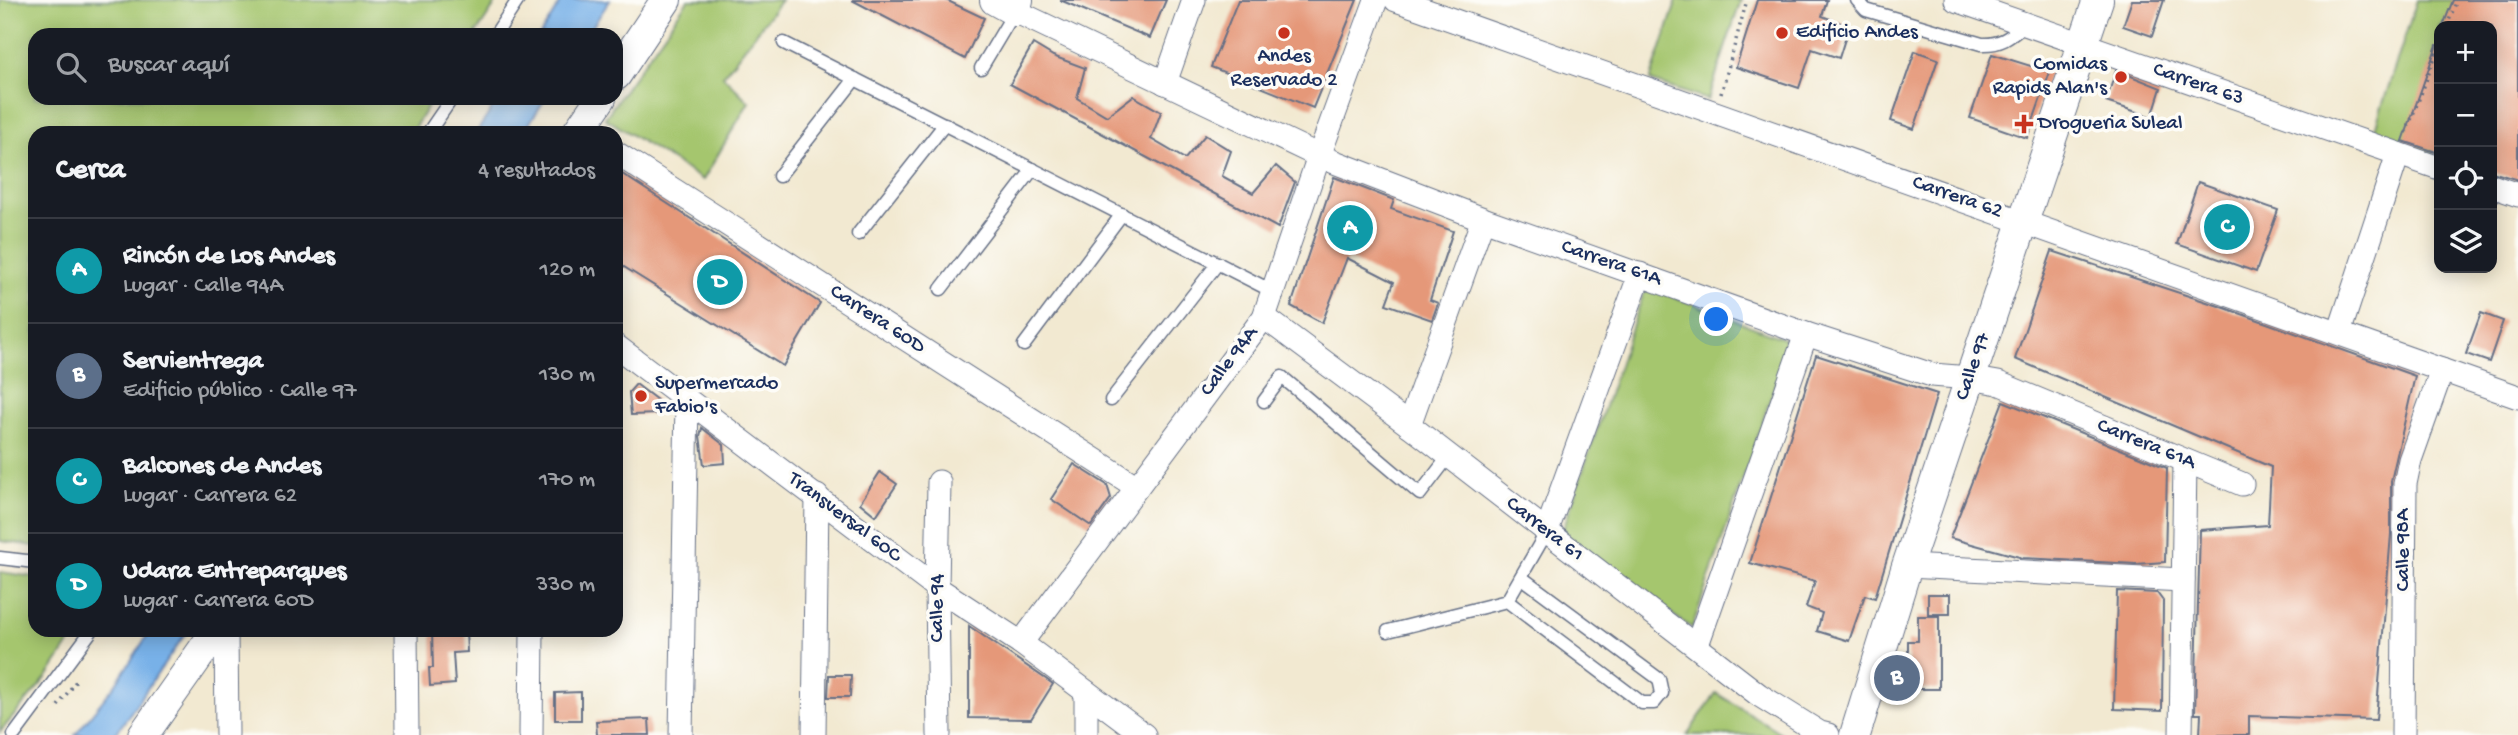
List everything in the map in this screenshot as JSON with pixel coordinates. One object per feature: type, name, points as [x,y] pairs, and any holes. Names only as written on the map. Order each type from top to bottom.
[{"type":"street","points":[[623,64],[666,0]]},
{"type":"street","points":[[1165,83],[1195,0]]},
{"type":"street","name":"Calle 94A","points":[[1021,643],[1264,317],[1376,0]]},
{"type":"street","name":"Carrera 62","points":[[1396,0],[2518,397]]},
{"type":"street","name":"Carrera 63","points":[[1956,0],[2434,166]]},
{"type":"street","name":"Calle 97","points":[[1854,735],[1907,566],[2098,0]]},
{"type":"street","name":"Carrera 61A","points":[[1009,4],[1165,83],[1319,156],[1483,219],[1806,334],[1932,375],[1997,383],[2242,484]]},
{"type":"street","points":[[585,126],[597,105]]},
{"type":"street","points":[[2339,333],[2398,154]]},
{"type":"street","name":"Carrera 60D","points":[[623,157],[1137,487]]},
{"type":"street","points":[[2497,188],[2518,195]]},
{"type":"street","points":[[1409,425],[1483,219]]},
{"type":"street","points":[[1546,533],[1640,274]]},
{"type":"street","name":"Carrera 61","points":[[1264,317],[1409,425],[1759,695],[1820,733],[1828,735]]},
{"type":"street","points":[[1697,645],[1806,334]]},
{"type":"street","name":"Transversal 60C","points":[[623,351],[937,588],[1021,643],[1143,735]]},
{"type":"street","name":"Calle 98A","points":[[2403,735],[2405,484],[2410,460],[2442,370]]},
{"type":"street","points":[[681,735],[687,401]]},
{"type":"street","points":[[2180,735],[2185,461]]},
{"type":"street","name":"Calle 94","points":[[939,482],[939,735]]},
{"type":"street","points":[[814,735],[817,496]]},
{"type":"street","points":[[1907,566],[2183,580]]},
{"type":"street","points":[[143,735],[212,637]]},
{"type":"street","points":[[226,637],[227,735]]},
{"type":"street","points":[[406,637],[407,735]]},
{"type":"street","points":[[531,735],[532,637]]},
{"type":"street","points":[[1086,692],[1086,735]]},
{"type":"lane","points":[[500,28],[518,0]]},
{"type":"lane","points":[[1857,0],[1866,10],[1982,44],[2006,40],[2025,24]]},
{"type":"lane","points":[[981,68],[1009,4]]},
{"type":"lane","points":[[784,43],[1272,291]]},
{"type":"lane","points":[[779,176],[855,79]]},
{"type":"lane","points":[[433,126],[447,105]]},
{"type":"lane","points":[[858,234],[945,124]]},
{"type":"lane","points":[[941,289],[1033,169]]},
{"type":"lane","points":[[1024,345],[1122,214]]},
{"type":"lane","points":[[1111,400],[1218,263]]},
{"type":"lane","points":[[1264,401],[1282,377],[1420,494],[1449,456]]},
{"type":"lane","points":[[1388,631],[1507,601],[1546,533]]},
{"type":"lane","points":[[0,558],[28,561]]},
{"type":"lane","points":[[1507,601],[1642,704],[1654,704],[1662,693],[1659,679],[1521,577]]},
{"type":"lane","points":[[14,735],[87,637]]},
{"type":"path","points":[[1715,113],[1747,0]]},
{"type":"path","points":[[2449,21],[2457,0]]},
{"type":"path","points":[[2398,154],[2434,60]]},
{"type":"green space","points":[[0,0],[498,0],[480,28],[28,28],[28,105],[429,105],[415,126],[28,126],[28,545],[0,541]]},
{"type":"green space","points":[[688,0],[781,0],[723,76],[749,102],[703,180],[623,129],[623,126],[618,126],[605,118],[614,105],[623,105],[623,92]]},
{"type":"green space","points":[[1677,0],[1741,0],[1708,100],[1650,81]]},
{"type":"green space","points":[[2417,0],[2470,0],[2483,4],[2477,21],[2434,21],[2433,154],[2373,134]]},
{"type":"green space","points":[[1646,286],[1790,341],[1692,628],[1560,538]]},
{"type":"green space","points":[[0,572],[28,576],[28,637],[73,637],[47,677],[0,732]]},
{"type":"green space","points":[[1716,693],[1784,735],[1687,735]]},
{"type":"water","points":[[562,0],[610,0],[592,28],[544,28]]},
{"type":"water","points":[[494,105],[541,105],[528,126],[481,126]]},
{"type":"water","points":[[146,637],[183,637],[115,735],[75,735],[115,685]]},
{"type":"building","points":[[852,0],[946,0],[984,18],[965,59]]},
{"type":"building","points":[[1060,0],[1166,0],[1150,38]]},
{"type":"building","name":"Andes Reservado 2","points":[[1238,0],[1357,0],[1313,108],[1211,67]]},
{"type":"building","name":"Edificio Andes","points":[[1757,0],[1827,0],[1822,16],[1849,26],[1839,58],[1812,49],[1799,88],[1736,67]]},
{"type":"building","points":[[2132,0],[2164,0],[2152,36],[2123,26]]},
{"type":"building","points":[[2453,0],[2518,0],[2518,180],[2497,174],[2497,21],[2445,21]]},
{"type":"building","points":[[1033,44],[1053,56],[1085,68],[1077,98],[1107,116],[1133,96],[1161,112],[1151,139],[1185,159],[1205,135],[1231,151],[1222,176],[1253,193],[1276,166],[1295,182],[1278,228],[1010,84]]},
{"type":"building","points":[[1915,51],[1938,59],[1914,129],[1891,121]]},
{"type":"building","points":[[2434,53],[2434,151],[2403,141]]},
{"type":"building","points":[[1992,54],[2050,72],[2027,138],[1970,118]]},
{"type":"building","points":[[2116,70],[2161,88],[2152,117],[2106,102]]},
{"type":"building","points":[[623,175],[820,303],[783,366],[623,266]]},
{"type":"building","points":[[1334,177],[1394,200],[1391,209],[1453,231],[1430,300],[1438,303],[1432,320],[1386,304],[1394,282],[1347,258],[1322,323],[1291,306]]},
{"type":"building","points":[[2198,182],[2278,210],[2256,272],[2177,244]]},
{"type":"building","points":[[2052,251],[2222,307],[2415,376],[2391,481],[2391,534],[2376,720],[2249,716],[2249,735],[2200,735],[2201,714],[2195,714],[2200,530],[2268,525],[2271,467],[2015,359]]},
{"type":"building","points":[[2481,313],[2503,321],[2489,362],[2466,354]]},
{"type":"building","points":[[1816,355],[1937,394],[1875,598],[1865,595],[1849,641],[1817,631],[1822,613],[1806,607],[1815,581],[1750,563]]},
{"type":"building","name":"Supermercado Fabio's","points":[[636,384],[657,400],[657,414],[631,415],[629,392]]},
{"type":"building","points":[[2003,401],[2167,468],[2165,562],[2136,564],[2023,558],[1950,538]]},
{"type":"building","points":[[702,428],[724,445],[725,463],[704,465],[700,436]]},
{"type":"building","points":[[1074,464],[1107,485],[1111,498],[1091,526],[1051,499]]},
{"type":"building","points":[[880,472],[897,484],[876,516],[860,503]]},
{"type":"building","points":[[2117,591],[2157,593],[2163,601],[2162,711],[2114,709]]},
{"type":"building","points":[[1928,594],[1950,594],[1950,614],[1928,614]]},
{"type":"building","points":[[1918,616],[1939,616],[1939,689],[1890,689],[1899,664],[1908,664],[1908,641],[1918,641]]},
{"type":"building","points":[[969,626],[1053,684],[1031,719],[969,718]]},
{"type":"building","points":[[432,637],[466,637],[467,652],[453,653],[455,684],[430,686],[429,668],[433,668]]},
{"type":"building","points":[[829,675],[851,675],[850,697],[828,697]]},
{"type":"building","points":[[581,692],[581,720],[555,720],[555,693]]},
{"type":"building","points":[[649,719],[650,735],[597,735],[596,721]]},
{"type":"place","name":"Andes Reservado 2","points":[[1284,33]]},
{"type":"place","name":"Edificio Andes","points":[[1782,33]]},
{"type":"place","name":"Comidas Rapids Alan's","points":[[2121,77]]},
{"type":"place","name":"Drogueria Suleal","points":[[2024,124]]},
{"type":"place","name":"Balcones de Andes","points":[[2227,227]]},
{"type":"place","name":"Rincón de Los Andes","points":[[1350,228]]},
{"type":"place","name":"Udara Entreparques","points":[[720,282]]},
{"type":"place","name":"Supermercado Fabio's","points":[[641,396]]},
{"type":"place","name":"Servientrega","points":[[1897,678]]}]
